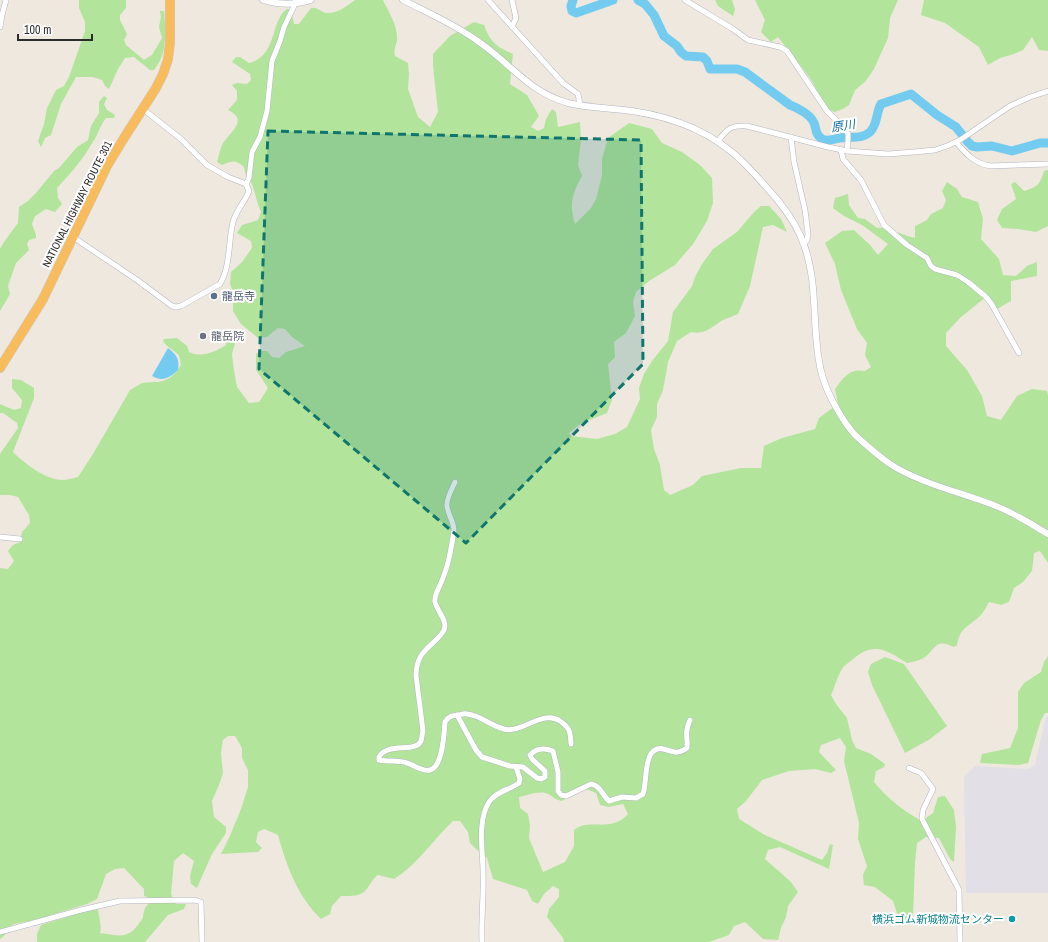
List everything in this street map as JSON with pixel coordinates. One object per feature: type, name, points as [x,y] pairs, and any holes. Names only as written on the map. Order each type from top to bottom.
[{"type":"highway","name":"NATIONAL HIGHWAY ROUTE 301","points":[[0,368],[43,299],[107,166],[156,88],[163,74],[168,60],[170,43],[170,0]]},
{"type":"street","points":[[0,27],[0,20],[6,0]]},
{"type":"street","points":[[263,0],[281,4],[311,0]]},
{"type":"street","points":[[403,0],[454,26],[478,41],[539,91],[564,101],[580,105],[633,111],[664,117],[698,130],[718,141],[742,161],[788,214],[798,230],[804,244],[809,263],[821,372],[832,401],[853,433],[891,465],[909,474],[998,507],[1029,522],[1048,534]]},
{"type":"street","points":[[488,0],[563,83],[578,94],[580,105]]},
{"type":"street","points":[[512,0],[516,18],[512,27]]},
{"type":"street","points":[[685,0],[733,29],[748,40],[775,46],[787,52],[827,111],[838,121],[848,134],[848,140],[843,158],[861,180],[884,225],[907,245],[927,258],[931,266],[935,269],[957,275],[985,296],[991,303],[1019,353]]},
{"type":"street","points":[[246,184],[249,178],[252,152],[260,137],[267,111],[272,61],[295,2]]},
{"type":"street","points":[[718,141],[730,128],[747,126],[844,150],[888,154],[935,150],[958,141],[1010,106],[1048,91]]},
{"type":"street","points":[[73,237],[137,280],[172,306],[181,306],[214,288],[220,284],[223,279],[228,258],[233,221],[249,191],[246,184],[228,177],[207,165],[181,139],[143,109]]},
{"type":"street","points":[[791,137],[794,162],[806,210],[808,234],[807,240],[804,244]]},
{"type":"street","points":[[958,141],[963,150],[974,160],[983,165],[1048,164]]},
{"type":"street","points":[[455,482],[448,498],[447,506],[454,525],[454,532],[446,573],[436,593],[435,602],[444,622],[445,629],[441,635],[423,652],[416,666],[423,731],[422,740],[419,744],[413,746],[393,748],[384,751],[380,754],[380,760],[406,763],[423,770],[430,771],[437,765],[441,755],[445,722],[451,716],[467,714],[477,717],[504,730],[509,730],[550,717],[556,718],[567,726],[570,732],[571,744]]},
{"type":"street","points":[[0,537],[20,539]]},
{"type":"street","points":[[457,715],[476,750],[482,756],[510,766],[522,767],[536,778],[541,779],[545,777],[545,771],[532,760],[530,756],[532,753],[542,748],[546,748],[553,751],[555,754],[558,772],[558,791],[561,795],[566,796],[591,784],[598,787],[605,798],[609,801],[622,797],[636,798],[643,794],[646,788],[648,761],[652,751],[657,748],[675,754],[682,752],[687,748],[688,742],[686,734],[690,720]]},
{"type":"street","points":[[482,942],[481,914],[484,872],[481,838],[483,820],[485,810],[494,796],[519,783],[520,779],[516,767]]},
{"type":"street","points":[[909,768],[921,773],[933,789],[923,810],[922,819],[959,890],[960,942]]},
{"type":"street","points":[[0,932],[120,901],[195,900],[201,902],[202,942]]},
{"type":"highlighted area","points":[[268,131],[641,140],[643,364],[466,543],[259,369]]},
{"type":"shaded area","points":[[1046,716],[1048,717],[1048,893],[966,893],[964,777],[975,766],[1029,769],[1035,765]]},
{"type":"green space","points":[[79,0],[126,0],[126,8],[120,15],[120,20],[127,34],[124,40],[126,45],[144,60],[152,55],[162,38],[159,27],[161,17],[160,11],[164,11],[164,51],[154,70],[150,70],[134,57],[125,58],[109,89],[105,86],[102,80],[93,77],[76,77],[61,104],[51,135],[45,138],[41,147],[38,141],[44,124],[47,108],[56,90],[64,86],[69,77],[85,31],[85,22],[79,8]]},
{"type":"green space","points":[[355,0],[383,0],[394,22],[397,32],[395,56],[408,63],[408,89],[418,117],[430,127],[438,112],[433,54],[450,36],[474,22],[484,25],[489,36],[495,43],[513,54],[510,84],[527,95],[539,116],[531,127],[538,131],[544,128],[546,119],[552,109],[556,112],[558,127],[580,122],[581,140],[578,165],[582,176],[572,199],[572,211],[575,224],[591,208],[596,199],[602,175],[602,159],[608,138],[629,123],[652,129],[662,143],[682,152],[700,165],[712,178],[713,203],[707,221],[693,244],[675,265],[649,281],[636,292],[633,302],[635,316],[626,333],[614,342],[615,357],[608,364],[612,400],[607,413],[580,424],[569,433],[571,436],[597,439],[615,434],[627,427],[640,399],[639,388],[644,374],[668,341],[673,312],[692,286],[702,264],[713,249],[737,232],[761,206],[769,206],[781,219],[787,232],[773,225],[763,227],[750,286],[738,314],[723,320],[705,331],[696,333],[691,332],[677,341],[668,362],[663,390],[657,404],[657,417],[651,430],[654,449],[660,465],[664,490],[670,495],[693,485],[702,476],[741,468],[761,468],[764,446],[782,438],[815,429],[819,418],[838,404],[835,389],[844,377],[851,372],[859,370],[865,371],[871,367],[865,355],[867,343],[857,329],[841,290],[835,264],[825,243],[842,231],[854,230],[878,255],[888,244],[862,225],[844,216],[833,208],[835,198],[848,194],[849,205],[858,218],[865,219],[877,228],[915,238],[915,226],[927,220],[931,214],[943,208],[946,200],[942,191],[947,182],[957,189],[962,197],[978,202],[983,219],[981,239],[999,259],[1003,275],[1016,276],[1027,266],[1037,262],[1037,276],[1011,281],[1011,301],[997,309],[987,296],[960,318],[946,333],[946,346],[967,370],[982,396],[987,416],[1001,420],[1017,396],[1032,389],[1047,391],[1048,563],[1040,551],[1034,553],[1032,571],[1023,582],[1014,588],[1009,602],[1001,605],[989,602],[980,616],[960,634],[957,645],[954,647],[942,643],[939,644],[922,659],[907,663],[887,651],[880,649],[867,650],[843,668],[831,695],[847,718],[852,740],[856,748],[871,754],[885,764],[884,767],[876,771],[874,782],[890,799],[908,813],[922,821],[933,813],[938,797],[945,796],[954,810],[956,827],[954,862],[950,859],[939,838],[926,837],[917,843],[913,917],[905,924],[898,916],[893,901],[875,887],[864,885],[863,875],[867,866],[858,839],[859,823],[844,761],[846,747],[840,738],[821,745],[819,752],[836,770],[831,773],[815,769],[789,771],[762,780],[746,801],[737,809],[739,819],[765,835],[822,860],[827,853],[830,844],[833,845],[829,869],[780,847],[768,850],[765,859],[791,882],[798,892],[788,906],[778,940],[763,939],[745,922],[734,926],[729,935],[709,942],[564,942],[563,938],[547,917],[549,909],[559,897],[559,889],[553,886],[544,894],[538,904],[532,901],[527,890],[493,879],[487,858],[470,843],[468,832],[460,821],[453,821],[418,860],[394,879],[378,875],[361,894],[354,896],[341,896],[332,906],[330,914],[321,919],[299,891],[289,869],[278,835],[264,829],[258,832],[256,842],[262,848],[258,852],[221,854],[241,809],[248,787],[248,770],[242,758],[242,748],[235,736],[228,736],[223,740],[221,753],[223,773],[212,801],[214,817],[226,827],[226,833],[212,854],[197,888],[191,884],[190,876],[194,861],[183,853],[174,861],[171,894],[176,904],[186,904],[184,909],[168,915],[145,942],[37,942],[37,934],[41,925],[82,912],[98,909],[101,925],[100,933],[126,935],[134,930],[143,918],[145,908],[150,903],[150,898],[144,896],[144,889],[124,868],[115,869],[106,874],[97,899],[87,904],[35,920],[14,924],[7,929],[5,935],[0,939],[0,568],[8,569],[14,561],[8,551],[13,545],[20,542],[22,532],[30,523],[29,515],[18,497],[0,495],[0,454],[18,428],[17,423],[3,413],[0,413],[0,404],[14,410],[21,408],[22,400],[12,388],[12,379],[21,380],[34,388],[34,398],[13,452],[29,466],[42,474],[62,480],[78,477],[130,390],[142,383],[166,380],[179,368],[181,365],[179,355],[166,345],[163,341],[164,339],[177,338],[187,346],[189,352],[193,354],[203,354],[213,352],[226,345],[227,334],[235,330],[238,333],[232,354],[237,387],[249,403],[259,402],[268,388],[256,370],[256,354],[260,351],[267,351],[272,357],[279,358],[286,352],[305,346],[292,337],[285,329],[278,328],[267,337],[258,338],[241,324],[233,311],[233,292],[230,284],[231,272],[242,262],[252,248],[251,241],[237,233],[242,225],[258,220],[261,212],[252,184],[244,167],[239,163],[234,162],[229,162],[222,165],[217,162],[222,145],[234,130],[238,122],[234,114],[228,110],[237,100],[237,91],[232,85],[237,83],[247,84],[251,80],[250,74],[232,62],[236,57],[240,57],[249,63],[258,59],[265,53],[278,21],[287,9],[292,10],[294,24],[299,24],[311,8],[330,13],[338,11]],"holes":[[[584,788],[596,793],[600,805],[609,807],[623,804],[628,814],[621,820],[614,823],[580,826],[574,830],[574,846],[565,862],[543,872],[529,838],[530,825],[528,814],[520,808],[519,797],[541,792],[562,801]]]},
{"type":"green space","points":[[715,0],[732,0],[735,9],[733,16],[718,6]]},
{"type":"green space","points":[[755,0],[898,0],[890,18],[888,38],[874,69],[865,82],[855,90],[849,105],[834,112],[827,108],[810,78],[778,37],[771,42],[761,32],[765,20]]},
{"type":"green space","points":[[924,0],[1048,0],[1048,51],[1039,50],[1032,37],[1023,50],[1000,58],[988,65],[979,47],[945,23],[921,15]]},
{"type":"green space","points":[[104,96],[107,98],[104,104],[107,110],[115,115],[114,118],[106,118],[86,153],[57,188],[58,198],[62,204],[55,212],[46,209],[35,216],[32,224],[36,238],[29,240],[27,244],[29,250],[16,263],[8,286],[10,294],[0,311],[0,249],[18,223],[19,207],[36,193],[54,171],[59,168],[77,147],[88,140],[91,126],[99,113],[99,102]]},
{"type":"green space","points":[[1048,170],[1048,226],[1036,232],[1002,228],[997,220],[1002,209],[1016,199],[1011,184],[1015,182],[1024,191],[1029,190],[1038,184],[1044,171]]},
{"type":"green space","points":[[1048,656],[1048,713],[1045,713],[1041,720],[1028,763],[1019,765],[980,763],[982,754],[1010,748],[1018,728],[1018,692],[1024,683],[1041,672],[1044,662]]},
{"type":"green space","points":[[885,657],[904,664],[947,726],[930,739],[905,753],[872,685],[868,672],[871,664]]},
{"type":"water","points":[[168,348],[177,357],[178,370],[166,378],[156,378],[152,376]]},
{"type":"waterway","name":"原川","points":[[573,0],[571,6],[572,11],[576,13],[613,0]]},
{"type":"waterway","name":"原川","points":[[638,0],[645,4],[654,15],[664,36],[677,46],[686,56],[703,57],[707,61],[710,69],[737,69],[745,72],[790,105],[807,115],[814,123],[817,134],[820,138],[825,140],[844,137],[859,137],[867,134],[873,129],[881,104],[911,94],[937,115],[956,127],[972,146],[992,146],[1012,151],[1040,143],[1048,143]]},
{"type":"place","name":"龍岳寺","points":[[214,296]]},
{"type":"place","name":"龍岳院","points":[[203,336]]},
{"type":"place","name":"横浜ゴム新城物流センター","points":[[1012,919]]}]
